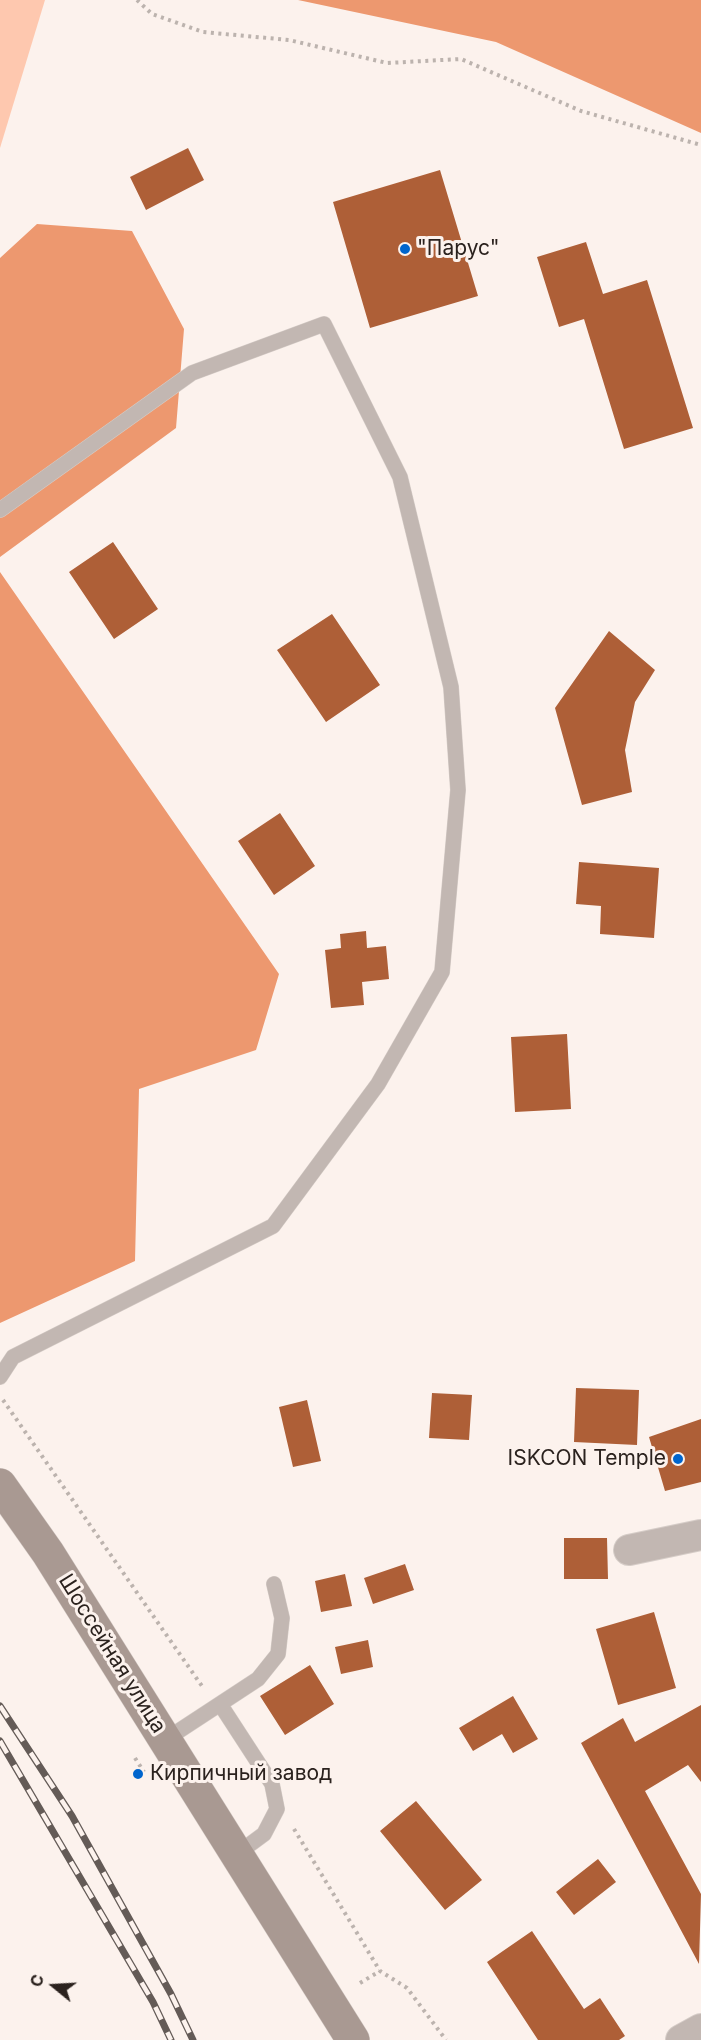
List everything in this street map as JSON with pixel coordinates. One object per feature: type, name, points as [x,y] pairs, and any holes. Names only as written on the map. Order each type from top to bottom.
[{"type":"main road","name":"Шоссейная улица","points":[[0,1485],[48,1553],[353,2040]]},
{"type":"street","points":[[628,1550],[701,1535]]},
{"type":"street","points":[[681,2040],[701,2030]]},
{"type":"lane","points":[[0,510],[192,373],[324,324],[400,477],[450,687],[458,790],[442,972],[378,1084],[273,1226],[13,1357],[0,1377]]},
{"type":"lane","points":[[165,1740],[258,1679],[278,1654],[282,1618],[274,1584]]},
{"type":"lane","points":[[220,1704],[272,1784],[277,1809],[264,1834],[237,1854]]},
{"type":"path","points":[[137,0],[152,14],[203,32],[289,40],[387,63],[460,59],[581,111],[701,145]]},
{"type":"path","points":[[0,1396],[200,1685],[220,1704]]},
{"type":"path","points":[[277,1809],[293,1827],[380,1971],[407,1988],[446,2040]]},
{"type":"path","points":[[360,1983],[380,1971]]},
{"type":"shaded area","points":[[0,0],[45,0],[0,148]]},
{"type":"shaded area","points":[[298,0],[701,0],[701,133],[496,42]]},
{"type":"shaded area","points":[[37,224],[132,231],[184,329],[176,428],[0,557],[0,258]]},
{"type":"shaded area","points":[[0,572],[279,974],[256,1050],[139,1089],[135,1261],[0,1323]]},
{"type":"building","points":[[188,148],[204,180],[146,210],[130,177]]},
{"type":"building","name":"\"Парус\"","points":[[440,170],[478,296],[370,328],[333,202]]},
{"type":"building","points":[[586,242],[603,294],[647,280],[693,428],[624,449],[584,319],[559,327],[537,257]]},
{"type":"building","points":[[113,542],[158,609],[114,639],[69,572]]},
{"type":"building","points":[[332,614],[380,685],[326,722],[277,650]]},
{"type":"building","points":[[609,631],[655,670],[635,702],[625,750],[632,792],[582,805],[555,708]]},
{"type":"building","points":[[280,813],[315,866],[274,895],[238,841]]},
{"type":"building","points":[[579,862],[659,868],[654,938],[600,934],[601,906],[576,904]]},
{"type":"building","points":[[366,931],[367,948],[386,946],[389,979],[362,982],[364,1005],[331,1008],[325,950],[341,948],[340,934]]},
{"type":"building","points":[[567,1034],[571,1109],[515,1112],[511,1037]]},
{"type":"building","points":[[576,1388],[639,1390],[637,1445],[574,1442]]},
{"type":"building","points":[[432,1393],[472,1395],[469,1440],[429,1438]]},
{"type":"building","points":[[307,1400],[321,1461],[293,1467],[279,1407]]},
{"type":"building","name":"ISKCON Temple","points":[[701,1419],[701,1482],[665,1491],[649,1437]]},
{"type":"building","points":[[564,1538],[607,1538],[608,1579],[564,1579]]},
{"type":"building","points":[[405,1564],[414,1590],[373,1604],[364,1578]]},
{"type":"building","points":[[345,1574],[352,1606],[321,1612],[315,1581]]},
{"type":"building","points":[[654,1612],[676,1688],[618,1705],[596,1629]]},
{"type":"building","points":[[368,1640],[373,1667],[341,1674],[335,1647]]},
{"type":"building","points":[[310,1665],[334,1704],[285,1735],[260,1696]]},
{"type":"building","points":[[513,1696],[538,1739],[513,1753],[502,1734],[473,1751],[459,1728]]},
{"type":"building","points":[[701,1705],[701,1782],[688,1765],[645,1791],[701,1894],[699,1964],[581,1743],[623,1718],[635,1742]]},
{"type":"building","points":[[416,1801],[482,1880],[445,1910],[380,1831]]},
{"type":"building","points":[[598,1859],[616,1882],[574,1915],[556,1892]]},
{"type":"building","points":[[532,1931],[584,2009],[600,1998],[625,2036],[619,2040],[538,2040],[487,1962]]},
{"type":"railway","points":[[0,1706],[72,1816],[171,1994],[193,2040]]},
{"type":"railway","points":[[0,1741],[153,2002],[171,2040]]},
{"type":"place","name":"\"Парус\"","points":[[405,249]]},
{"type":"place","name":"ISKCON Temple","points":[[678,1459]]},
{"type":"place","name":"Кирпичный завод","points":[[138,1774]]}]
